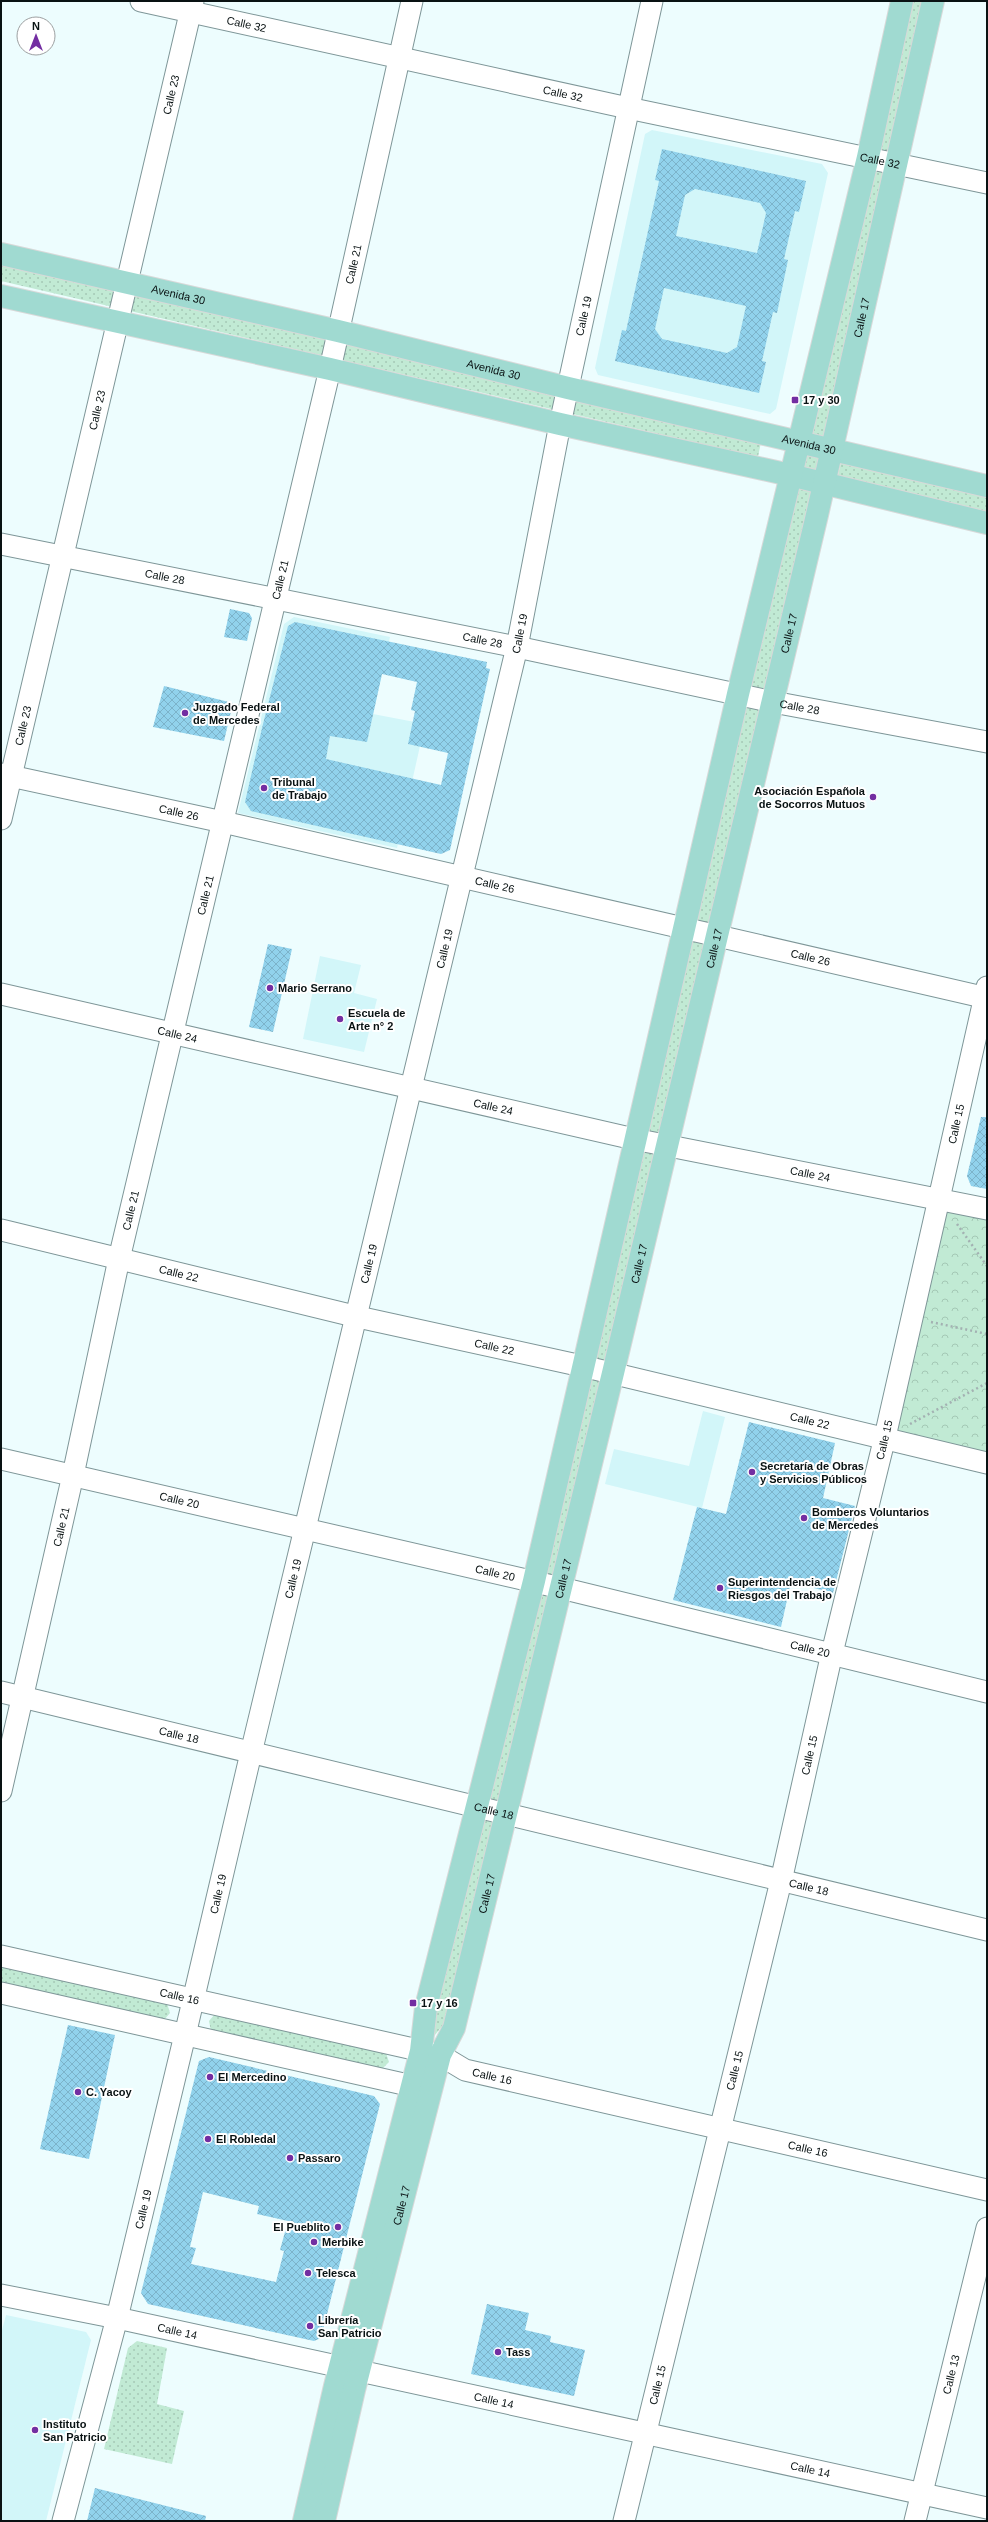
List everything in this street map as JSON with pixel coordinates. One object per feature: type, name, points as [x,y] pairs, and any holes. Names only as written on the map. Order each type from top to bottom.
[{"type":"main road","name":"Calle 17","points":[[431,2053],[423,2023],[476,1807],[534,1582],[634,1139],[790,474],[868,157],[902,1]]},
{"type":"main road","name":"Calle 17","points":[[304,2521],[350,2369],[431,2053],[454,2028],[614,1374],[825,484],[933,1]]},
{"type":"main road","name":"Avenida 30","points":[[1,254],[338,331],[568,388],[987,486]]},
{"type":"main road","points":[[1,296],[330,369],[560,424],[790,474],[825,484],[987,523]]},
{"type":"main road","name":"Calle 17","points":[[324,2521],[350,2369]]},
{"type":"street","name":"Calle 32","points":[[141,1],[192,6],[400,57],[628,108],[868,157],[896,165],[987,182]]},
{"type":"street","name":"Calle 21","points":[[1,1791],[11,1695],[73,1476],[119,1259],[174,1034],[275,598],[330,369],[412,1]]},
{"type":"street","name":"Calle 19","points":[[63,2521],[117,2318],[194,2000],[251,1754],[358,1317],[517,647],[560,424],[652,1]]},
{"type":"street","name":"Calle 23","points":[[1,819],[6,775],[63,557],[192,6]]},
{"type":"street","name":"Calle 28","points":[[1,544],[517,647],[773,702],[987,742]]},
{"type":"street","name":"Calle 26","points":[[6,775],[223,822],[684,930],[986,994]]},
{"type":"street","name":"Calle 24","points":[[1,994],[413,1087],[634,1139],[668,1144],[987,1209]]},
{"type":"street","name":"Calle 15","points":[[624,2521],[644,2434],[781,1881],[832,1653],[886,1437],[986,994]]},
{"type":"street","name":"Calle 22","points":[[1,1230],[358,1317],[582,1366],[886,1437],[987,1463]]},
{"type":"street","name":"Calle 20","points":[[1,1458],[306,1531],[561,1588],[987,1692]]},
{"type":"street","name":"Calle 18","points":[[11,1695],[987,1930]]},
{"type":"street","name":"Calle 16","points":[[1,1956],[431,2053],[465,2070],[987,2190]]},
{"type":"street","points":[[1,1993],[422,2088]]},
{"type":"street","name":"Calle 13","points":[[915,2521],[987,2228]]},
{"type":"street","name":"Calle 14","points":[[1,2295],[117,2318],[987,2508]]},
{"type":"path","points":[[956,1223],[987,1266]]},
{"type":"path","points":[[912,1317],[987,1334]]},
{"type":"path","points":[[886,1437],[987,1383]]},
{"type":"shaded area","points":[[652,130],[822,164],[828,173],[776,409],[770,414],[598,375],[595,368],[645,134]]},
{"type":"shaded area","points":[[294,617],[390,637],[373,714],[425,724],[397,848],[238,813],[284,624]]},
{"type":"shaded area","name":"Escuela de Arte n° 2","points":[[320,956],[361,965],[354,993],[377,999],[364,1052],[303,1039]]},
{"type":"shaded area","points":[[703,1411],[725,1417],[702,1508],[605,1484],[614,1449],[689,1466]]},
{"type":"shaded area","name":"Instituto San Patricio","points":[[6,2315],[86,2332],[91,2340],[46,2521],[1,2521],[1,2334]]},
{"type":"green space","points":[[905,1],[933,1],[448,2019],[430,2041],[432,2015]]},
{"type":"green space","points":[[1,263],[761,442],[758,457],[1,281]]},
{"type":"green space","points":[[842,458],[987,491],[987,514],[837,479]]},
{"type":"green space","points":[[939,1198],[987,1209],[987,1463],[885,1437]]},
{"type":"green space","points":[[1,1965],[167,2003],[170,2013],[164,2020],[1,1985]]},
{"type":"green space","points":[[215,2014],[386,2053],[389,2062],[382,2069],[211,2031],[209,2021]]},
{"type":"green space","points":[[137,2341],[167,2348],[157,2404],[184,2411],[172,2464],[104,2449],[128,2348]]},
{"type":"building","points":[[662,149],[806,181],[799,212],[795,211],[784,259],[788,260],[777,313],[773,312],[762,361],[766,362],[759,393],[615,361],[622,330],[626,331],[659,181],[655,180]],"holes":[[[695,189],[760,203],[766,213],[757,253],[676,236],[685,195]],[[664,288],[746,306],[737,347],[727,353],[662,339],[655,329]]]},
{"type":"building","points":[[230,609],[249,613],[252,618],[247,641],[224,637]]},
{"type":"building","points":[[295,622],[487,662],[486,668],[490,669],[450,850],[441,854],[251,811],[245,802],[288,626]],"holes":[[[382,674],[417,682],[411,710],[415,711],[408,744],[448,753],[441,785],[326,759],[330,736],[367,742]]]},
{"type":"building","points":[[164,686],[233,703],[224,741],[153,727]]},
{"type":"building","name":"Mario Serrano","points":[[268,944],[292,949],[273,1032],[249,1027]]},
{"type":"building","points":[[981,1117],[987,1117],[987,1189],[971,1186],[967,1176]]},
{"type":"building","name":"Bomberos Voluntarios de Mercedes","points":[[749,1422],[835,1443],[823,1498],[855,1506],[833,1593],[791,1582],[781,1627],[673,1600],[697,1507],[726,1514]]},
{"type":"building","name":"C. Yacoy","points":[[68,2025],[115,2035],[89,2159],[40,2149]]},
{"type":"building","points":[[209,2057],[374,2096],[380,2104],[321,2338],[314,2341],[148,2304],[141,2293],[199,2061]],"holes":[[[203,2192],[259,2206],[257,2214],[288,2221],[280,2250],[284,2251],[276,2282],[191,2264],[196,2248],[190,2247]]]},
{"type":"building","points":[[487,2304],[529,2313],[525,2330],[551,2336],[550,2342],[585,2350],[574,2396],[471,2374]]},
{"type":"building","points":[[95,2488],[206,2516],[205,2521],[87,2521]]},
{"type":"place","name":"17 y 30","points":[[795,400]]},
{"type":"place","name":"Juzgado Federal de Mercedes","points":[[185,713]]},
{"type":"place","name":"Tribunal de Trabajo","points":[[264,788]]},
{"type":"place","name":"Asociación Española de Socorros Mutuos","points":[[873,797]]},
{"type":"place","name":"Mario Serrano","points":[[270,988]]},
{"type":"place","name":"Escuela de Arte n° 2","points":[[340,1019]]},
{"type":"place","name":"Secretaría de Obras y Servicios Públicos","points":[[752,1472]]},
{"type":"place","name":"Bomberos Voluntarios de Mercedes","points":[[804,1518]]},
{"type":"place","name":"Superintendencia de Riesgos del Trabajo","points":[[720,1588]]},
{"type":"place","name":"17 y 16","points":[[413,2003]]},
{"type":"place","name":"El Mercedino","points":[[210,2077]]},
{"type":"place","name":"C. Yacoy","points":[[78,2092]]},
{"type":"place","name":"El Robledal","points":[[208,2139]]},
{"type":"place","name":"Passaro","points":[[290,2158]]},
{"type":"place","name":"El Pueblito","points":[[338,2227]]},
{"type":"place","name":"Merbike","points":[[314,2242]]},
{"type":"place","name":"Telesca","points":[[308,2273]]},
{"type":"place","name":"Librería San Patricio","points":[[310,2326]]},
{"type":"place","name":"Tass","points":[[498,2352]]},
{"type":"place","name":"Instituto San Patricio","points":[[35,2430]]}]
